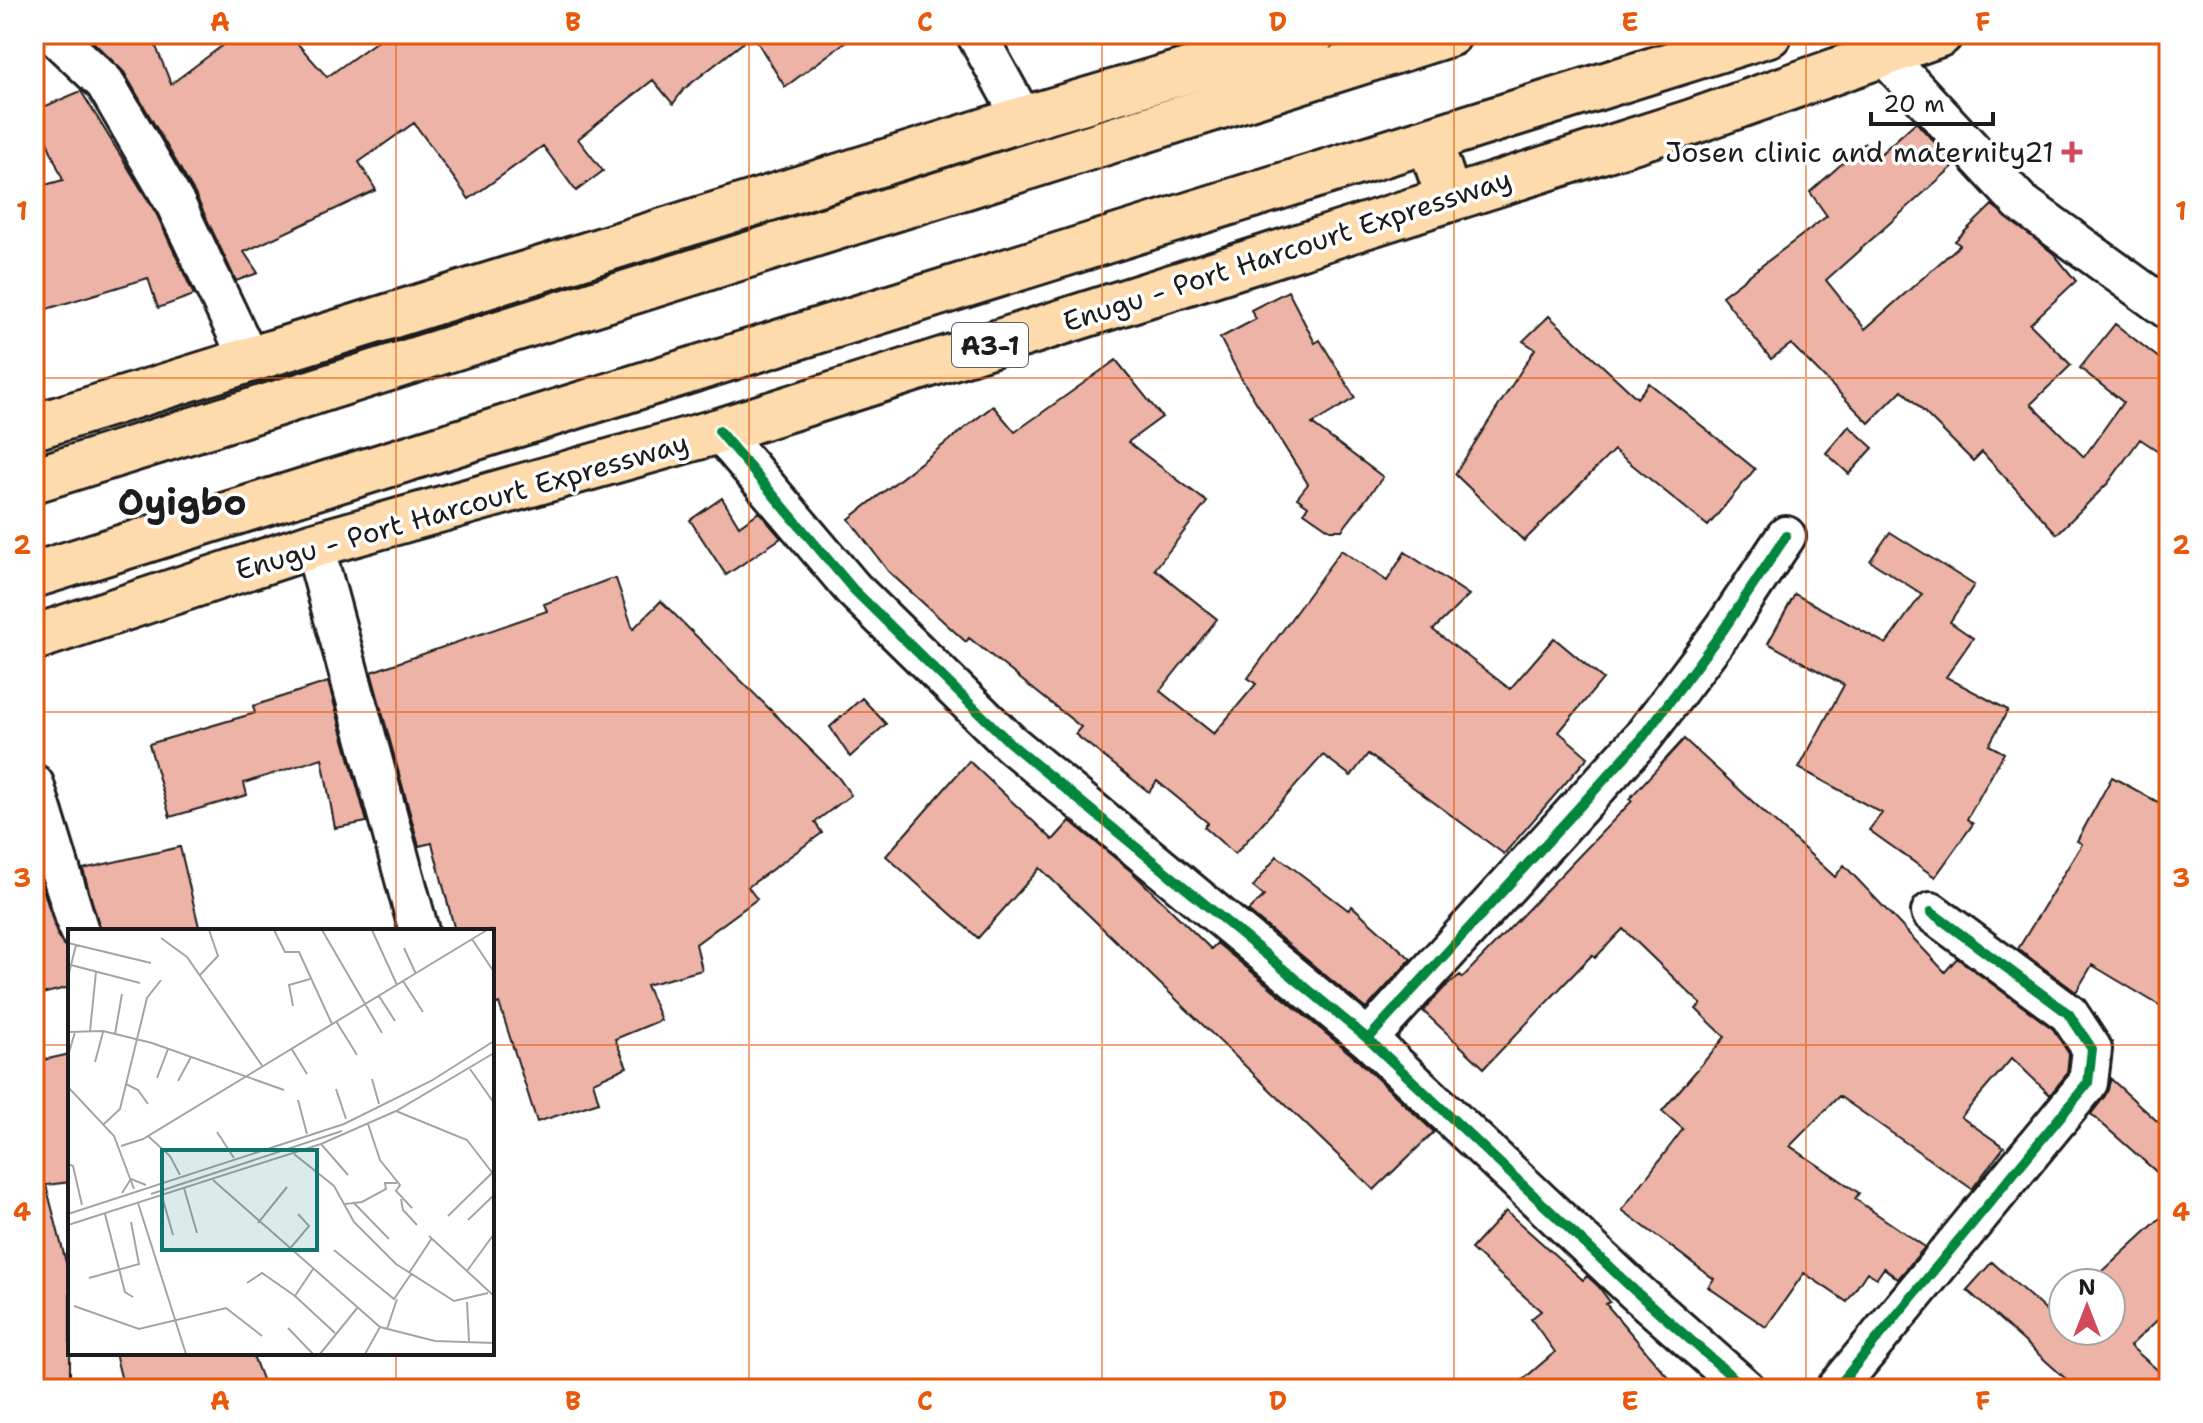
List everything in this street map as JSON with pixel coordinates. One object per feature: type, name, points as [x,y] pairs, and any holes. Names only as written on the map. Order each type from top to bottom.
[{"type":"main road","points":[[34,427],[1023,119],[1313,34]]},
{"type":"main road","points":[[34,480],[1449,34]]},
{"type":"main road","name":"Enugu - Port Harcourt Expressway","points":[[34,575],[1769,34]]},
{"type":"main road","name":"Enugu - Port Harcourt Expressway","points":[[34,638],[314,545],[719,431],[1692,122],[1940,34]]},
{"type":"main road","points":[[1429,140],[1449,198]]},
{"type":"street","points":[[53,34],[105,83],[176,205],[250,361]]},
{"type":"street","points":[[976,34],[1023,119]]},
{"type":"street","points":[[1884,55],[2020,202],[2169,310]]},
{"type":"street","points":[[719,431],[853,589],[1010,743],[1368,1039],[1635,1291],[1746,1389]]},
{"type":"street","points":[[1368,1039],[1643,737],[1724,629],[1786,536]]},
{"type":"street","points":[[314,545],[418,929]]},
{"type":"street","points":[[34,784],[78,929]]},
{"type":"street","points":[[1836,1389],[2088,1083],[2092,1049],[2069,1014],[1931,912]]},
{"type":"building","points":[[85,34],[151,34],[171,84],[238,34],[289,34],[327,77],[387,34],[856,34],[785,87],[753,35],[684,89],[673,104],[653,80],[578,139],[603,171],[576,191],[543,146],[469,199],[414,123],[359,162],[376,190],[244,252],[258,273],[236,281],[195,194],[124,72]]},
{"type":"building","points":[[81,91],[157,215],[194,295],[158,308],[148,278],[34,313],[34,188],[63,180],[34,111]]},
{"type":"building","points":[[1916,122],[1955,165],[1826,280],[1865,329],[1960,245],[1955,241],[1992,205],[2054,254],[2076,281],[2030,324],[2071,365],[2031,404],[2084,457],[2123,402],[2080,368],[2115,324],[2169,366],[2169,458],[2140,439],[2108,483],[2057,534],[1982,452],[1973,461],[1902,390],[1869,423],[1791,344],[1771,359],[1722,296],[1827,216],[1810,192],[1865,143],[1878,156]]},
{"type":"building","points":[[1288,291],[1315,343],[1320,340],[1355,398],[1312,424],[1383,477],[1342,530],[1330,530],[1304,512],[1308,506],[1297,498],[1308,484],[1241,378],[1220,338],[1256,319],[1251,310]]},
{"type":"building","points":[[1549,316],[1637,398],[1649,383],[1755,469],[1708,526],[1614,450],[1524,541],[1455,474],[1535,349],[1523,341]]},
{"type":"building","points":[[1116,360],[1162,417],[1128,442],[1207,502],[1155,569],[1217,619],[1160,691],[1214,734],[1256,684],[1248,678],[1341,550],[1387,581],[1405,552],[1469,595],[1433,630],[1510,689],[1554,638],[1603,679],[1559,732],[1588,757],[1504,854],[1368,754],[1351,776],[1323,755],[1235,854],[1204,827],[1208,823],[1157,781],[1149,792],[1075,734],[1081,727],[969,638],[966,642],[888,571],[849,519],[993,406],[1015,432]]},
{"type":"building","points":[[1849,426],[1873,448],[1849,474],[1826,453]]},
{"type":"building","points":[[722,498],[739,526],[759,512],[781,538],[726,575],[690,520]]},
{"type":"building","points":[[1890,532],[1974,585],[1950,622],[1973,638],[1946,677],[2008,710],[1989,745],[2004,753],[1967,819],[1973,824],[1935,877],[1869,830],[1882,813],[1799,768],[1844,685],[1768,643],[1795,594],[1886,644],[1922,594],[1870,561]]},
{"type":"building","points":[[616,579],[633,629],[661,601],[838,777],[851,795],[815,822],[822,833],[748,887],[757,899],[696,944],[702,970],[646,985],[661,1020],[615,1039],[627,1067],[593,1082],[599,1102],[537,1122],[499,1003],[494,1005],[494,929],[454,929],[432,843],[419,846],[371,672],[547,611],[544,604]]},
{"type":"building","points":[[328,682],[367,822],[335,828],[322,758],[244,783],[247,795],[170,817],[149,744],[255,713],[253,706]]},
{"type":"building","points":[[862,698],[886,724],[850,757],[830,727]]},
{"type":"building","points":[[1684,739],[1835,877],[1844,865],[1945,972],[1957,958],[2053,1029],[2069,1054],[2067,1074],[2050,1095],[2012,1058],[1961,1117],[2004,1147],[1972,1189],[1839,1096],[1790,1146],[1859,1193],[1855,1199],[1925,1247],[1898,1279],[1884,1268],[1877,1278],[1867,1272],[1847,1302],[1804,1273],[1766,1327],[1708,1287],[1714,1279],[1622,1210],[1683,1129],[1662,1111],[1725,1037],[1696,1009],[1701,1004],[1623,929],[1595,958],[1592,955],[1484,1068],[1423,1011],[1444,988],[1460,975],[1462,978],[1632,801],[1629,799]]},
{"type":"building","points":[[969,761],[1053,840],[1070,821],[1132,872],[1211,949],[1217,943],[1353,1056],[1434,1132],[1374,1190],[1040,868],[978,938],[886,856]]},
{"type":"building","points":[[2112,777],[2169,808],[2169,1011],[2092,965],[2076,992],[2018,949],[2082,844],[2077,841]]},
{"type":"building","points":[[180,847],[200,929],[99,929],[83,869]]},
{"type":"building","points":[[1277,856],[1348,910],[1352,906],[1411,959],[1366,1009],[1248,911],[1264,896],[1253,887]]},
{"type":"building","points":[[40,879],[58,937],[68,948],[68,988],[34,996],[34,880]]},
{"type":"building","points":[[68,1054],[68,1182],[46,1185],[68,1270],[70,1378],[34,1388],[34,1062]]},
{"type":"building","points":[[2111,1079],[2169,1132],[2169,1183],[2091,1114],[2105,1096]]},
{"type":"building","points":[[2169,1210],[2169,1309],[2130,1346],[2169,1380],[2169,1389],[2077,1389],[1967,1290],[1992,1262],[2047,1312],[2047,1347],[2127,1347],[2127,1267],[2107,1267]]},
{"type":"building","points":[[1506,1211],[1583,1280],[1587,1276],[1598,1286],[1610,1302],[1606,1304],[1678,1389],[1512,1389],[1555,1352],[1531,1319],[1541,1311],[1471,1249]]},
{"type":"building","points":[[116,1355],[253,1355],[263,1382],[242,1389],[124,1389]]},
{"type":"cycle path","points":[[719,431],[853,589],[1010,743],[1368,1039],[1635,1291],[1746,1389]]},
{"type":"cycle path","points":[[1368,1039],[1643,737],[1724,629],[1786,536]]},
{"type":"cycle path","points":[[1836,1389],[2088,1083],[2092,1049],[2069,1014],[1931,912]]},
{"type":"place","name":"Josen clinic and maternity21","points":[[2072,152]]},
{"type":"district","name":"Oyigbo","points":[[182,502]]}]
